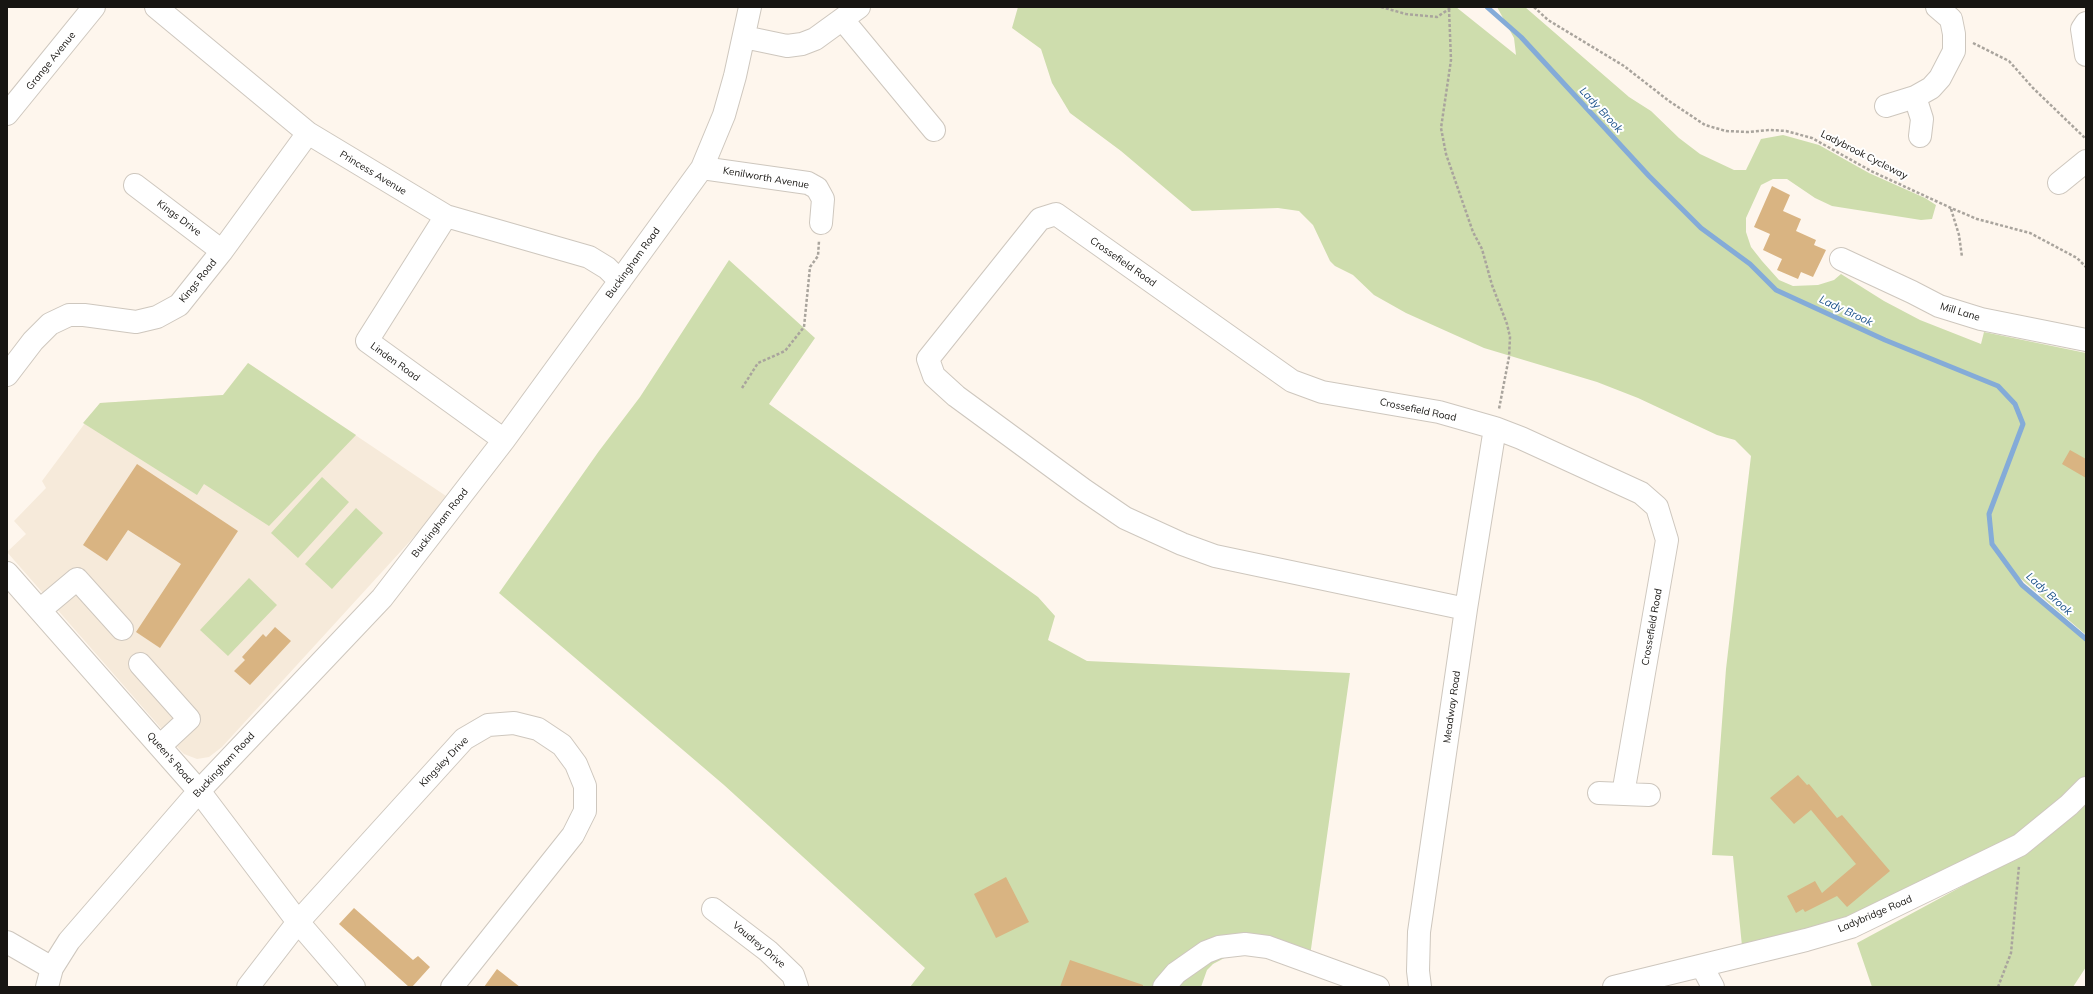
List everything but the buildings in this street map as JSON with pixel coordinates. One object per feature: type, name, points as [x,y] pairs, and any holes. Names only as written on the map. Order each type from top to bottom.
[{"type":"street","name":"Grange Avenue","points":[[7,114],[94,7]]},
{"type":"street","name":"Princess Avenue","points":[[156,7],[308,134],[446,216],[589,257],[607,268],[620,281]]},
{"type":"street","name":"Buckingham Road","points":[[50,977],[70,941],[199,791],[382,598],[504,440],[702,168],[724,115],[735,76],[750,7]]},
{"type":"street","points":[[744,37],[787,46],[802,44],[815,39],[860,7]]},
{"type":"street","points":[[1886,106],[1915,97],[1931,88],[1940,78],[1954,51],[1954,34],[1951,19],[1937,7]]},
{"type":"street","points":[[843,20],[934,130]]},
{"type":"street","points":[[2086,23],[2082,29],[2086,56]]},
{"type":"street","points":[[1915,97],[1922,119],[1920,136]]},
{"type":"street","name":"Kings Road","points":[[7,375],[33,341],[50,324],[69,315],[84,315],[136,322],[157,317],[179,305],[222,252],[308,134]]},
{"type":"street","points":[[2059,183],[2086,161]]},
{"type":"street","name":"Kenilworth Avenue","points":[[702,168],[808,184],[817,188],[823,199],[821,223]]},
{"type":"street","name":"Kings Drive","points":[[135,185],[222,252]]},
{"type":"street","name":"Crossefield Road","points":[[1466,609],[1215,556],[1182,544],[1125,518],[1084,490],[956,396],[934,376],[928,359],[1040,219],[1056,214],[1292,381],[1322,392],[1439,412],[1495,428],[1521,438],[1641,493],[1657,507],[1667,540],[1622,794]]},
{"type":"street","name":"Linden Road","points":[[446,216],[367,341],[504,440]]},
{"type":"street","name":"Mill Lane","points":[[1841,260],[1912,292],[1939,306],[1982,319],[2086,340]]},
{"type":"street","name":"Meadway Road","points":[[1420,987],[1418,965],[1419,932],[1466,609],[1495,428]]},
{"type":"street","name":"Queen's Road","points":[[7,573],[199,791],[298,922],[354,987]]},
{"type":"street","points":[[40,610],[77,579],[122,629]]},
{"type":"street","points":[[140,664],[189,719],[160,746]]},
{"type":"street","name":"Kingsley Drive","points":[[248,987],[298,922],[464,738],[488,725],[514,723],[538,729],[562,745],[576,764],[585,786],[585,811],[573,835],[452,987]]},
{"type":"street","name":"Ladybridge Road","points":[[1614,987],[1806,940],[1851,927],[2020,845],[2069,805],[2086,788]]},
{"type":"street","points":[[1599,794],[1649,795]]},
{"type":"street","name":"Vaudrey Drive","points":[[713,909],[768,951],[793,975],[797,987]]},
{"type":"street","points":[[7,942],[50,977]]},
{"type":"street","points":[[1164,987],[1176,973],[1206,952],[1219,947],[1245,944],[1268,947],[1378,987]]},
{"type":"street","points":[[1702,966],[1713,987]]},
{"type":"path","points":[[1381,7],[1406,14],[1437,18],[1450,8]]},
{"type":"path","name":"Ladybrook Cycleway","points":[[1534,7],[1548,20],[1624,66],[1669,101],[1706,125],[1726,131],[1786,131],[1812,138],[1871,170],[1951,208],[1977,219],[2030,233],[2077,258],[2086,267]]},
{"type":"path","points":[[1450,8],[1451,60],[1441,128],[1446,154],[1473,232],[1482,249],[1492,285],[1507,324],[1510,337],[1509,357],[1495,428]]},
{"type":"path","points":[[1954,34],[2009,60],[2032,88],[2086,139]]},
{"type":"path","points":[[1951,208],[1959,235],[1962,257]]},
{"type":"path","points":[[742,388],[758,363],[785,351],[804,327],[810,267],[818,256],[821,223]]},
{"type":"path","points":[[1998,987],[2011,954],[2020,845]]},
{"type":"shaded area","points":[[248,363],[446,496],[423,527],[222,747],[209,757],[197,759],[184,754],[180,750],[7,552],[26,534],[14,521],[46,488],[42,481],[100,403],[223,395]]},
{"type":"green space","points":[[1018,7],[1456,7],[1516,55],[1514,38],[1497,7],[1525,7],[1629,97],[1651,111],[1679,138],[1700,154],[1734,170],[1746,170],[1761,139],[1783,135],[1819,145],[1869,173],[1925,198],[1936,205],[1932,219],[1921,220],[1832,206],[1815,198],[1787,179],[1773,179],[1761,185],[1746,218],[1746,232],[1751,247],[1762,261],[1779,280],[1793,286],[1818,285],[1834,280],[1841,274],[1884,301],[1920,320],[1981,344],[1984,332],[2086,353],[2086,635],[2021,579],[2015,576],[2022,585],[2086,639],[2086,784],[2020,845],[1904,903],[1743,956],[1733,856],[1712,855],[1726,669],[1751,456],[1735,440],[1717,435],[1638,398],[1597,382],[1484,348],[1406,313],[1374,295],[1353,275],[1335,266],[1330,261],[1313,225],[1299,211],[1278,208],[1192,211],[1121,151],[1070,113],[1052,83],[1041,49],[1012,28]]},
{"type":"green space","points":[[729,260],[815,338],[769,404],[1038,597],[1055,616],[1048,640],[1087,661],[1350,673],[1310,956],[1232,954],[1213,964],[1207,970],[1201,987],[910,987],[925,968],[724,785],[499,593],[599,451],[640,397]]},
{"type":"green space","points":[[248,363],[356,435],[269,526],[204,484],[197,495],[83,423],[100,403],[223,395]]},
{"type":"green space","points":[[322,477],[349,502],[298,558],[271,533]]},
{"type":"green space","points":[[356,508],[383,533],[332,589],[305,564]]},
{"type":"green space","points":[[249,578],[277,605],[228,656],[200,630]]},
{"type":"green space","points":[[2086,800],[2086,967],[2073,987],[1872,987],[1857,943],[2033,848]]},
{"type":"waterway","name":"Lady Brook","points":[[1487,7],[1521,37],[1649,176],[1701,228],[1750,264],[1776,290],[1885,340],[1998,386],[2015,404],[2023,424],[1989,514],[1992,544],[2022,585],[2086,639]]}]
